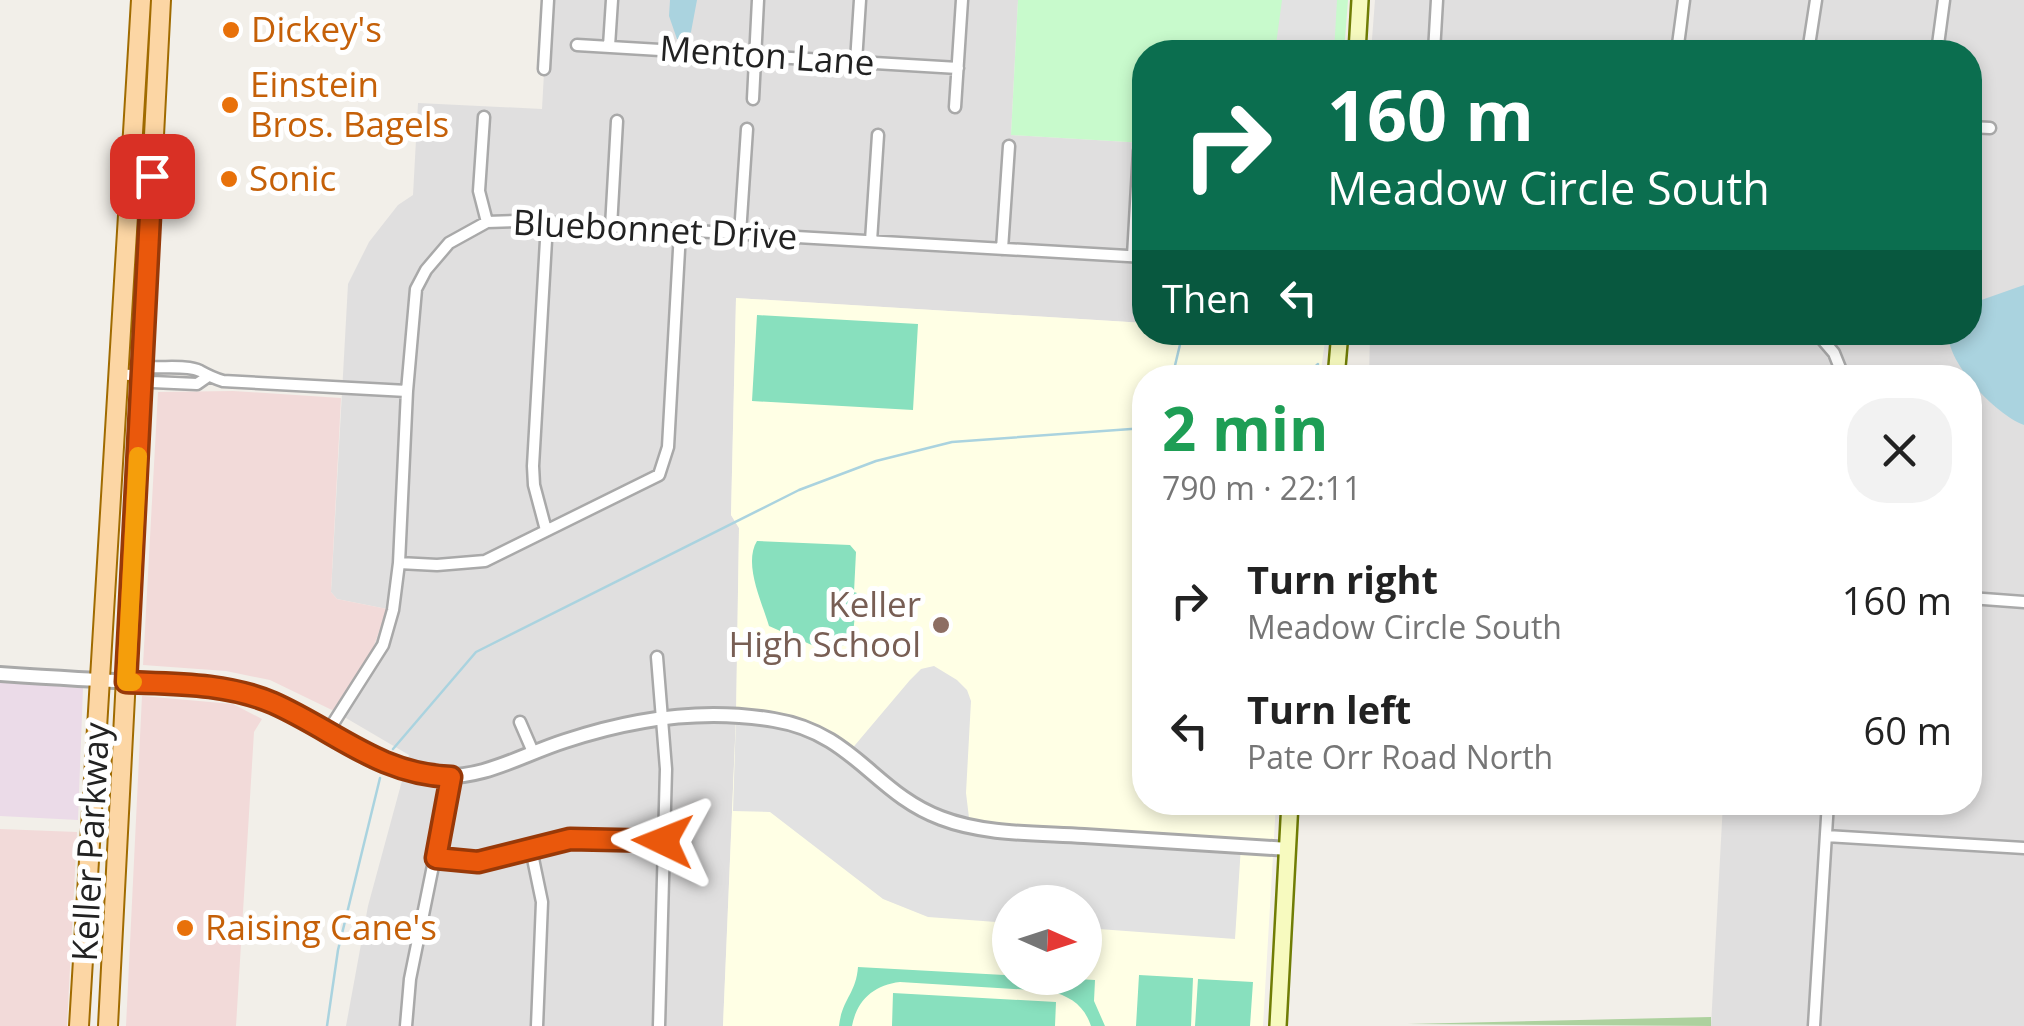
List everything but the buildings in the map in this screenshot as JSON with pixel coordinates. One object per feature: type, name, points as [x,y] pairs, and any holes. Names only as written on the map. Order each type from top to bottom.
[{"type":"main road","name":"Keller Parkway","points":[[80,1026],[141,0]]},
{"type":"main road","name":"Keller Parkway","points":[[108,1026],[161,0]]},
{"type":"main road","points":[[1358,40],[1360,0]]},
{"type":"main road","points":[[1278,1026],[1289,815]]},
{"type":"main road","points":[[84,967],[111,967]]},
{"type":"street","points":[[544,69],[548,0]]},
{"type":"street","points":[[609,46],[612,0]]},
{"type":"street","points":[[753,99],[758,0]]},
{"type":"street","points":[[856,62],[860,0]]},
{"type":"street","points":[[954,107],[962,0]]},
{"type":"street","points":[[1435,40],[1437,0]]},
{"type":"street","points":[[1678,40],[1684,0]]},
{"type":"street","points":[[1810,40],[1816,0]]},
{"type":"street","points":[[1939,40],[1944,0]]},
{"type":"street","name":"Menton Lane","points":[[577,45],[958,68]]},
{"type":"street","points":[[484,116],[479,192],[487,222]]},
{"type":"street","points":[[611,227],[617,121]]},
{"type":"street","points":[[1982,128],[1990,128]]},
{"type":"street","points":[[740,234],[746,129]]},
{"type":"street","points":[[871,242],[878,134]]},
{"type":"street","points":[[1002,249],[1009,146]]},
{"type":"street","name":"Bluebonnet Drive","points":[[327,733],[382,646],[393,610],[416,289],[449,243],[487,222],[546,223],[1132,256]]},
{"type":"street","points":[[546,223],[534,466],[538,504],[546,530]]},
{"type":"street","points":[[399,563],[485,561],[658,475],[668,448],[680,232]]},
{"type":"street","points":[[118,374],[142,376],[151,367],[198,370],[223,381],[407,392]]},
{"type":"street","points":[[1982,599],[2024,602]]},
{"type":"street","points":[[657,657],[664,716],[659,1026]]},
{"type":"street","points":[[0,674],[208,686],[249,694],[295,714],[394,768],[451,777],[488,771],[566,740],[664,716],[773,720],[818,732],[840,744],[899,796],[938,818],[970,826],[1288,848]]},
{"type":"street","points":[[520,722],[533,752]]},
{"type":"street","points":[[406,1026],[410,979],[451,777]]},
{"type":"street","points":[[1814,1026],[1827,815]]},
{"type":"street","points":[[1826,836],[2024,848]]},
{"type":"street","points":[[436,858],[478,862],[570,839],[663,841]]},
{"type":"street","points":[[532,849],[542,902],[536,1026]]},
{"type":"shaded area","points":[[548,0],[1018,0],[1011,135],[1132,142],[1132,322],[736,298],[731,515],[739,528],[736,717],[723,1026],[346,1026],[368,906],[409,755],[334,711],[369,660],[387,609],[337,599],[331,592],[348,284],[369,242],[398,205],[413,195],[418,103],[542,109]]},
{"type":"shaded area","points":[[1282,0],[1337,0],[1335,40],[1277,40]]},
{"type":"shaded area","points":[[1375,0],[2024,0],[2024,1026],[1711,1026],[1722,815],[1982,815],[1982,365],[1369,365],[1370,345],[1982,345],[1982,40],[1372,40]]},
{"type":"shaded area","name":"Keller High School","points":[[736,298],[1132,322],[1132,345],[1324,345],[1322,365],[1132,365],[1132,815],[1275,815],[1263,1026],[723,1026],[736,717],[739,528],[731,515]]},
{"type":"shaded area","points":[[233,391],[341,398],[331,592],[337,599],[387,609],[369,660],[334,711],[270,680],[226,671],[143,665],[158,392]]},
{"type":"shaded area","points":[[934,666],[957,680],[971,701],[966,793],[970,826],[1241,846],[1235,939],[1102,929],[1102,885],[992,885],[992,922],[928,917],[883,899],[770,812],[733,811],[736,717],[773,720],[850,751],[921,669]]},
{"type":"shaded area","points":[[0,682],[83,688],[78,820],[0,816]]},
{"type":"shaded area","points":[[142,696],[233,704],[262,719],[254,732],[236,1026],[126,1026]]},
{"type":"shaded area","points":[[0,829],[77,832],[67,1026],[0,1026]]},
{"type":"green space","points":[[1018,0],[1348,0],[1345,40],[1132,40],[1132,142],[1011,135]]},
{"type":"green space","points":[[757,315],[918,324],[913,410],[752,401]]},
{"type":"green space","points":[[757,541],[850,545],[856,552],[857,593],[852,645],[814,646],[769,626],[753,572]]},
{"type":"green space","points":[[858,967],[992,974],[992,988],[891,984],[875,990],[863,1001],[852,1026],[839,1026]]},
{"type":"green space","points":[[1139,975],[1193,978],[1191,1026],[1136,1026]]},
{"type":"green space","points":[[1198,979],[1253,982],[1250,1026],[1195,1026]]},
{"type":"green space","points":[[893,993],[1056,1002],[1055,1026],[892,1026]]},
{"type":"green space","points":[[1094,995],[1105,1026],[1091,1026],[1075,1002],[1063,996]]},
{"type":"green space","points":[[1711,1017],[1711,1026],[1407,1024]]},
{"type":"water","points":[[670,0],[697,0],[691,32],[684,39],[677,39],[669,16]]},
{"type":"water","points":[[2024,285],[2024,425],[1982,394],[1982,365],[1959,365],[1950,345],[1982,345],[1982,300]]},
{"type":"waterway","points":[[1175,365],[1180,345]]},
{"type":"waterway","points":[[393,749],[476,652],[799,490],[876,461],[952,442],[1132,429]]},
{"type":"waterway","points":[[327,1026],[338,950],[380,778]]},
{"type":"slow traffic","points":[[133,682],[126,682],[138,456]]},
{"type":"place","name":"Dickey's","points":[[231,30]]},
{"type":"place","name":"Einstein Bros. Bagels","points":[[230,105]]},
{"type":"place","name":"Sonic","points":[[229,179]]},
{"type":"place","name":"Keller High School","points":[[941,625]]},
{"type":"place","name":"Raising Cane's","points":[[185,928]]},
{"type":"route","points":[[152,176],[126,682],[208,686],[249,694],[295,714],[394,768],[451,777],[436,858],[494,860],[570,839],[663,841]]}]
